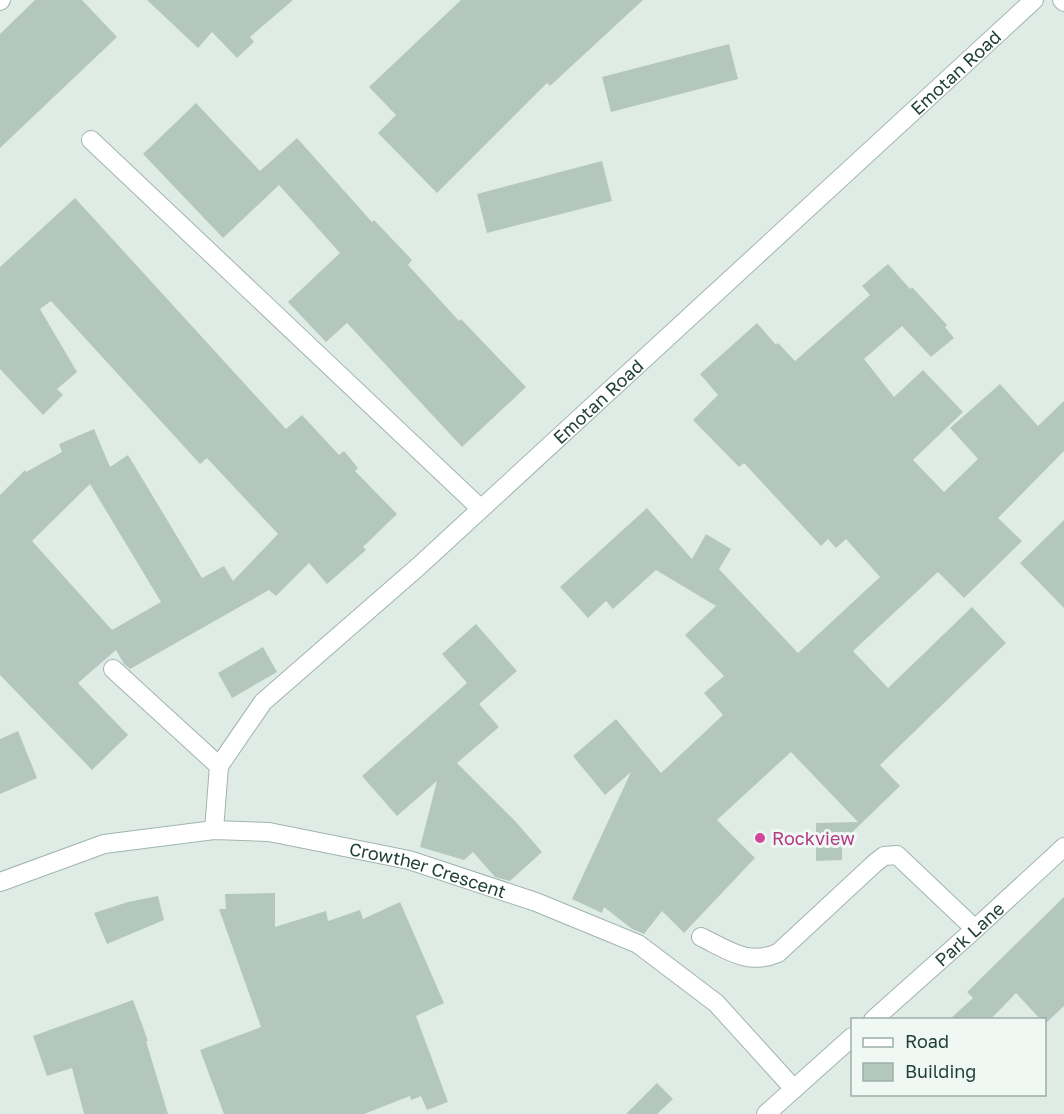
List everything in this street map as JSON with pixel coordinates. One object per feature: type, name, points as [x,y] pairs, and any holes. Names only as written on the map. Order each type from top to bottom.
[{"type":"street","name":"Emotan Road","points":[[219,766],[263,702],[419,566],[1034,0]]},
{"type":"street","points":[[92,140],[480,508]]},
{"type":"street","points":[[113,669],[219,766],[214,830]]},
{"type":"street","name":"Crowther Crescent","points":[[0,882],[104,844],[214,830],[269,832],[409,860],[536,902],[638,944],[716,1003],[794,1089]]},
{"type":"street","name":"Park Lane","points":[[875,1018],[1064,847]]},
{"type":"street","points":[[701,937],[744,958],[768,957],[778,953],[875,863],[884,856],[897,855],[975,929]]},
{"type":"street","points":[[766,1114],[851,1038]]},
{"type":"building","points":[[35,0],[82,0],[117,37],[0,148],[0,34]]},
{"type":"building","points":[[147,0],[293,0],[250,37],[254,42],[237,58],[212,32],[198,48]]},
{"type":"building","points":[[461,0],[643,0],[550,86],[547,83],[437,193],[378,133],[396,115],[369,87]]},
{"type":"building","points":[[729,44],[738,79],[611,112],[602,77]]},
{"type":"building","points":[[196,103],[260,171],[297,138],[372,222],[374,220],[412,260],[408,265],[459,321],[461,319],[526,387],[462,447],[347,323],[326,342],[288,302],[340,253],[279,185],[223,238],[143,154]]},
{"type":"building","points":[[602,161],[612,201],[487,233],[477,194]]},
{"type":"building","points":[[75,198],[286,429],[302,415],[339,455],[344,451],[358,468],[355,471],[397,514],[363,547],[366,550],[327,584],[309,563],[276,596],[269,590],[130,669],[124,664],[116,650],[78,683],[128,735],[92,770],[0,675],[0,495],[25,470],[26,472],[62,452],[59,444],[94,429],[110,467],[128,455],[202,578],[224,566],[233,581],[278,534],[207,458],[200,464],[51,301],[40,309],[77,372],[57,389],[63,395],[43,415],[0,369],[0,267]],"holes":[[[90,484],[161,602],[112,630],[32,541]]]},
{"type":"building","points":[[888,264],[947,325],[945,327],[954,338],[931,357],[902,326],[864,359],[894,397],[923,370],[963,412],[913,460],[944,492],[978,459],[950,428],[1000,384],[1038,426],[1064,401],[1064,451],[998,518],[1022,541],[964,598],[938,572],[853,651],[888,688],[972,607],[1006,643],[880,765],[900,786],[842,842],[842,860],[816,861],[816,823],[858,822],[791,752],[717,820],[755,858],[684,933],[662,911],[644,934],[632,929],[604,907],[602,913],[572,899],[631,772],[605,795],[573,756],[616,719],[661,773],[723,715],[704,693],[724,676],[685,635],[716,606],[656,570],[613,609],[606,601],[588,618],[560,587],[647,508],[692,559],[706,534],[731,549],[719,569],[798,653],[880,577],[846,539],[836,548],[828,539],[821,546],[744,463],[739,467],[693,420],[718,395],[700,374],[757,323],[776,345],[778,343],[795,361],[870,295],[862,286]]},
{"type":"building","points":[[1064,520],[1064,608],[1020,563]]},
{"type":"building","points":[[476,624],[517,671],[479,704],[499,727],[457,763],[516,822],[542,852],[510,881],[495,877],[473,852],[464,860],[420,847],[437,781],[397,816],[362,776],[467,683],[442,654]]},
{"type":"building","points":[[263,647],[277,672],[232,698],[218,673]]},
{"type":"building","points":[[18,731],[37,778],[0,794],[0,739]]},
{"type":"building","points":[[275,893],[275,927],[326,911],[328,921],[360,910],[363,919],[400,902],[444,1003],[416,1016],[448,1102],[427,1110],[421,1096],[411,1100],[410,1096],[364,1114],[224,1114],[200,1050],[261,1027],[219,909],[226,909],[225,894]]},
{"type":"building","points":[[158,896],[164,920],[107,944],[94,913],[128,902]]},
{"type":"building","points":[[1064,897],[1064,1006],[1046,1023],[1046,1018],[1039,1018],[1016,993],[992,1018],[951,1018],[973,998],[967,992]]},
{"type":"building","points":[[133,1000],[148,1041],[146,1041],[168,1114],[84,1114],[72,1068],[47,1076],[33,1036]]},
{"type":"building","points":[[657,1083],[673,1099],[657,1114],[626,1114]]},
{"type":"place","name":"Rockview","points":[[760,838]]}]
